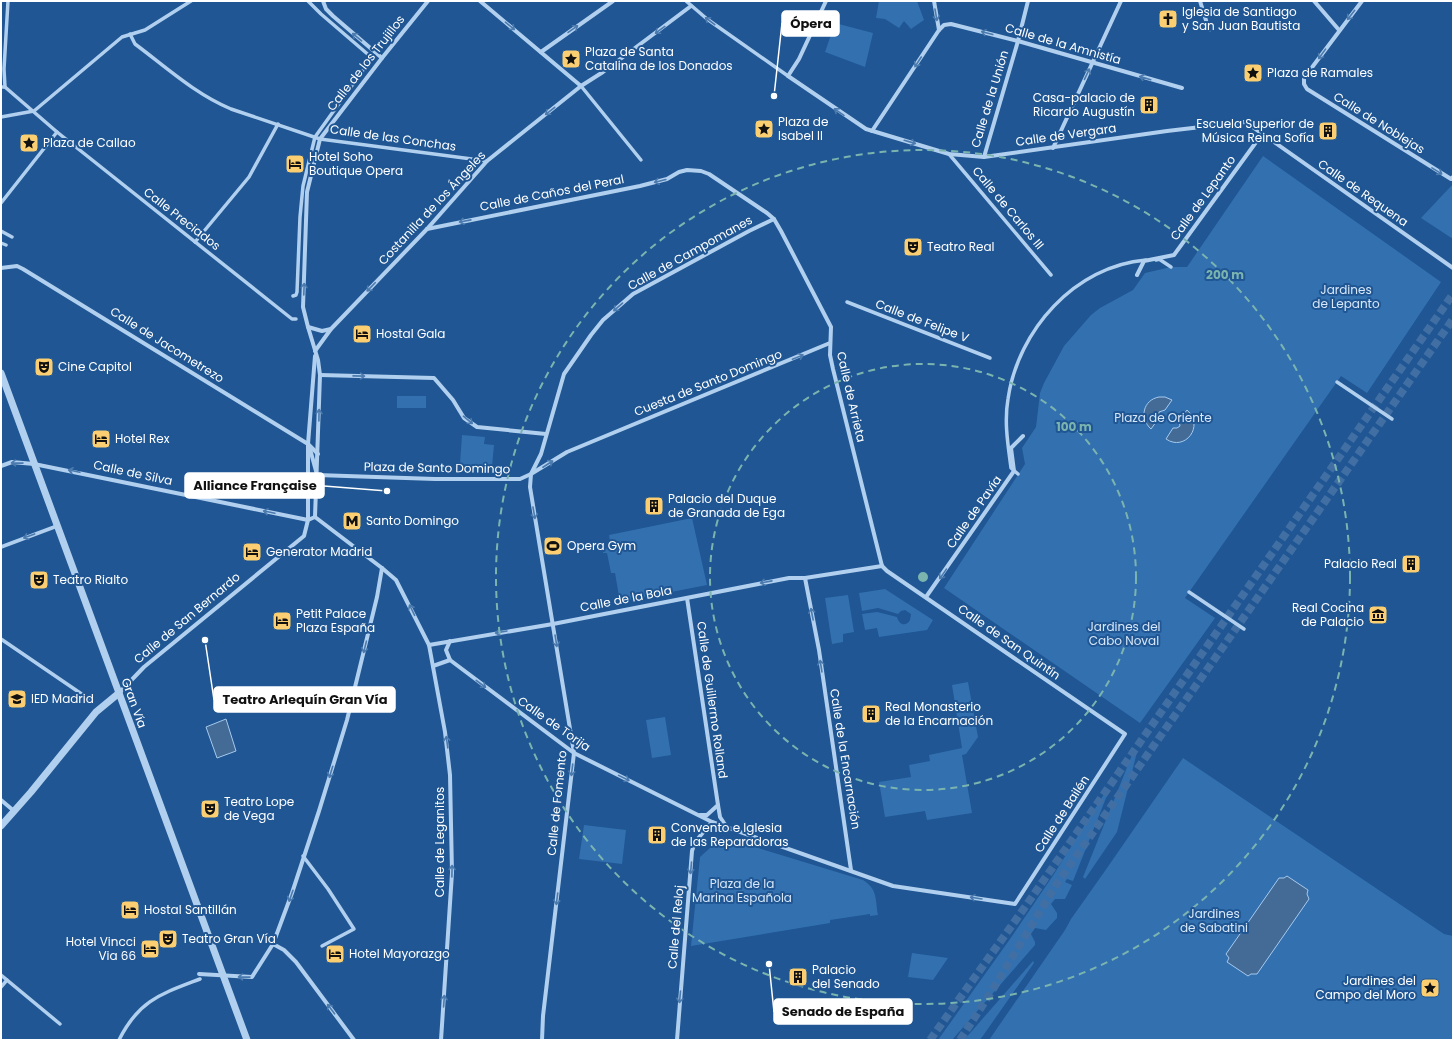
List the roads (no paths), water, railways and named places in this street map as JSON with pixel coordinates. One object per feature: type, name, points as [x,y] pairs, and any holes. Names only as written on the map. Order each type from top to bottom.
[{"type":"street","points":[[3,87],[8,1]]},
{"type":"street","points":[[1,117],[34,111],[122,37],[145,30],[191,1]]},
{"type":"street","points":[[293,296],[296,295],[297,292],[300,217],[303,186],[315,137],[371,59],[371,57],[308,1]]},
{"type":"street","points":[[323,1],[326,9],[333,16],[382,58]]},
{"type":"street","name":"Calle de los Trujillos","points":[[320,139],[428,1]]},
{"type":"street","points":[[480,1],[581,86],[641,160]]},
{"type":"street","points":[[541,52],[613,1]]},
{"type":"street","points":[[686,1],[730,36],[860,126],[872,131],[939,30],[934,1]]},
{"type":"street","points":[[788,76],[799,59],[826,1]]},
{"type":"street","name":"Calle de la Unión","points":[[984,157],[1018,41],[1028,1]]},
{"type":"street","points":[[1053,148],[1121,1]]},
{"type":"street","points":[[1200,1],[1209,30]]},
{"type":"street","points":[[1314,1],[1339,30],[1362,1]]},
{"type":"street","name":"Costanilla de los Ángeles","points":[[315,351],[331,329],[427,228],[487,161],[581,86],[603,72],[691,6]]},
{"type":"street","name":"Calle de la Amnistía","points":[[939,30],[944,25],[951,24],[1018,41],[1182,88]]},
{"type":"street","name":"Calle de Noblejas","points":[[1339,30],[1304,78],[1306,89],[1452,178]]},
{"type":"street","name":"Calle de las Conchas","points":[[130,34],[135,44],[208,98],[231,109],[320,139],[487,161]]},
{"type":"street","name":"Calle Preciados","points":[[3,87],[195,242],[292,318],[296,319]]},
{"type":"street","name":"Calle de Vergara","points":[[872,131],[949,154],[984,157],[1167,131],[1244,122],[1262,134]]},
{"type":"street","points":[[195,242],[249,177],[278,124]]},
{"type":"street","points":[[1,203],[58,132]]},
{"type":"street","name":"Calle de Lepanto","points":[[1144,261],[1174,255],[1262,134]]},
{"type":"street","name":"Calle de Requena","points":[[1262,134],[1453,268]]},
{"type":"street","points":[[315,517],[320,375],[303,307],[307,192],[320,139]]},
{"type":"street","name":"Calle de Carlos III","points":[[949,154],[1051,275]]},
{"type":"street","name":"Calle de Caños del Peral","points":[[427,228],[640,186],[667,179],[679,172],[687,170],[694,170],[709,174],[774,219]]},
{"type":"street","name":"Calle de Arrieta","points":[[774,219],[831,327],[830,355],[882,566]]},
{"type":"street","name":"Calle de Campomanes","points":[[531,474],[539,461],[564,374],[586,341],[603,320],[633,294],[774,219]]},
{"type":"street","points":[[1,231],[12,237]]},
{"type":"street","points":[[1,243],[6,245]]},
{"type":"street","points":[[1018,474],[1010,468],[1006,429],[1008,399],[1015,368],[1024,348],[1035,331],[1066,295],[1089,278],[1107,269],[1129,262],[1159,259],[1171,267]]},
{"type":"street","points":[[1137,275],[1144,261]]},
{"type":"street","name":"Calle de Jacometrezo","points":[[1,268],[16,266],[23,269],[308,444],[318,454]]},
{"type":"street","name":"Calle de Felipe V","points":[[847,302],[990,358]]},
{"type":"street","points":[[308,327],[322,331],[331,329]]},
{"type":"street","name":"Cuesta de Santo Domingo","points":[[594,441],[830,343]]},
{"type":"street","points":[[315,351],[308,444],[308,520],[315,517]]},
{"type":"street","name":"Gran Vía","points":[[1,373],[247,1040]]},
{"type":"street","points":[[320,375],[434,378],[453,400],[464,418],[477,427],[546,434]]},
{"type":"street","points":[[1337,382],[1392,419]]},
{"type":"street","name":"Calle de Pavía","points":[[926,597],[1014,471],[1011,448],[1023,436]]},
{"type":"street","name":"Plaza de Santo Domingo","points":[[317,475],[435,479],[520,479],[567,452],[594,441]]},
{"type":"street","points":[[308,444],[317,475]]},
{"type":"street","name":"Calle de Silva","points":[[1,466],[12,462],[34,464],[308,520]]},
{"type":"street","name":"Calle de Fomento","points":[[531,474],[530,487],[574,753],[542,1040]]},
{"type":"street","points":[[315,517],[396,580],[429,645]]},
{"type":"street","name":"Calle de San Bernardo","points":[[1,826],[96,712],[119,694],[144,667],[304,536],[308,520]]},
{"type":"street","points":[[1,546],[57,526]]},
{"type":"street","name":"Calle de la Bola","points":[[429,645],[553,624],[789,578],[805,578],[882,566]]},
{"type":"street","name":"Calle de San Quintín","points":[[882,566],[887,571],[1125,734]]},
{"type":"street","points":[[119,1040],[129,1021],[148,1002],[199,976],[252,977],[273,944],[292,893],[347,720],[377,597],[382,568]]},
{"type":"street","name":"Calle de la Encarnación","points":[[805,578],[819,650],[852,870]]},
{"type":"street","points":[[1190,592],[1244,629]]},
{"type":"street","name":"Calle de Guillermo Rolland","points":[[687,598],[720,817],[726,826]]},
{"type":"street","points":[[1,639],[89,699]]},
{"type":"street","points":[[433,666],[450,660],[446,650],[450,641]]},
{"type":"street","name":"Calle de Leganitos","points":[[429,645],[448,755],[452,873],[441,1040]]},
{"type":"street","name":"Calle de Torija","points":[[450,660],[574,753],[712,822]]},
{"type":"street","name":"Calle de Bailén","points":[[852,870],[893,886],[1015,904],[1125,734]]},
{"type":"street","points":[[1,800],[14,811]]},
{"type":"street","points":[[698,815],[707,815],[718,805]]},
{"type":"street","points":[[712,822],[852,870]]},
{"type":"street","name":"Calle del Reloj","points":[[677,1040],[692,851],[695,842],[712,822]]},
{"type":"street","points":[[303,856],[328,889],[354,929],[322,946]]},
{"type":"street","points":[[273,944],[284,950],[296,962],[354,1040]]},
{"type":"street","points":[[1,975],[60,1024]]},
{"type":"street","points":[[1,987],[7,980]]},
{"type":"tunnel","points":[[930,1040],[1025,907],[1453,294]]},
{"type":"tunnel","points":[[960,1040],[993,989],[1056,885],[1453,319]]},
{"type":"place","name":"Iglesia de Santiago y San Juan Bautista","points":[[1168,19]]},
{"type":"place","name":"Plaza de Santa Catalina de los Donados","points":[[571,59]]},
{"type":"place","name":"Plaza de Ramales","points":[[1253,73]]},
{"type":"place","name":"Ópera","points":[[774,96]]},
{"type":"place","name":"Casa-palacio de Ricardo Augustín","points":[[1149,105]]},
{"type":"place","name":"Plaza de Isabel II","points":[[764,129]]},
{"type":"place","name":"Escuela Superior de Música Reina Sofía","points":[[1328,131]]},
{"type":"place","name":"Plaza de Callao","points":[[29,143]]},
{"type":"place","name":"Hotel Soho Boutique Opera","points":[[295,164]]},
{"type":"place","name":"Teatro Real","points":[[913,247]]},
{"type":"place","name":"Hostal Gala","points":[[362,334]]},
{"type":"place","name":"Cine Capitol","points":[[44,367]]},
{"type":"place","name":"Hotel Rex","points":[[101,439]]},
{"type":"place","name":"Alliance Française","points":[[387,491]]},
{"type":"place","name":"Palacio del Duque de Granada de Ega","points":[[654,506]]},
{"type":"place","name":"Santo Domingo","points":[[352,521]]},
{"type":"place","name":"Opera Gym","points":[[553,546]]},
{"type":"place","name":"Generator Madrid","points":[[252,552]]},
{"type":"place","name":"Palacio Real","points":[[1411,564]]},
{"type":"place","name":"Teatro Rialto","points":[[39,580]]},
{"type":"place","name":"Real Cocina de Palacio","points":[[1378,615]]},
{"type":"place","name":"Petit Palace Plaza España","points":[[282,621]]},
{"type":"place","name":"Teatro Arlequín Gran Vía","points":[[205,640]]},
{"type":"place","name":"IED Madrid","points":[[17,699]]},
{"type":"place","name":"Real Monasterio de la Encarnación","points":[[871,714]]},
{"type":"place","name":"Teatro Lope de Vega","points":[[210,809]]},
{"type":"place","name":"Convento e Iglesia de las Reparadoras","points":[[657,835]]},
{"type":"place","name":"Hostal Santillán","points":[[130,910]]},
{"type":"place","name":"Teatro Gran Vía","points":[[168,939]]},
{"type":"place","name":"Hotel Vincci Via 66","points":[[150,949]]},
{"type":"place","name":"Hotel Mayorazgo","points":[[335,954]]},
{"type":"place","name":"Senado de España","points":[[769,964]]},
{"type":"place","name":"Palacio del Senado","points":[[798,977]]},
{"type":"place","name":"Jardines del Campo del Moro","points":[[1430,988]]},
{"type":"park label","name":"Jardines de Lepanto","points":[[1346,297]]},
{"type":"park label","name":"Plaza de Oriente","points":[[1163,418]]},
{"type":"park label","name":"Jardines del Cabo Noval","points":[[1124,634]]},
{"type":"park label","name":"Plaza de la Marina Española","points":[[742,891]]},
{"type":"park label","name":"Jardines de Sabatini","points":[[1214,921]]}]
